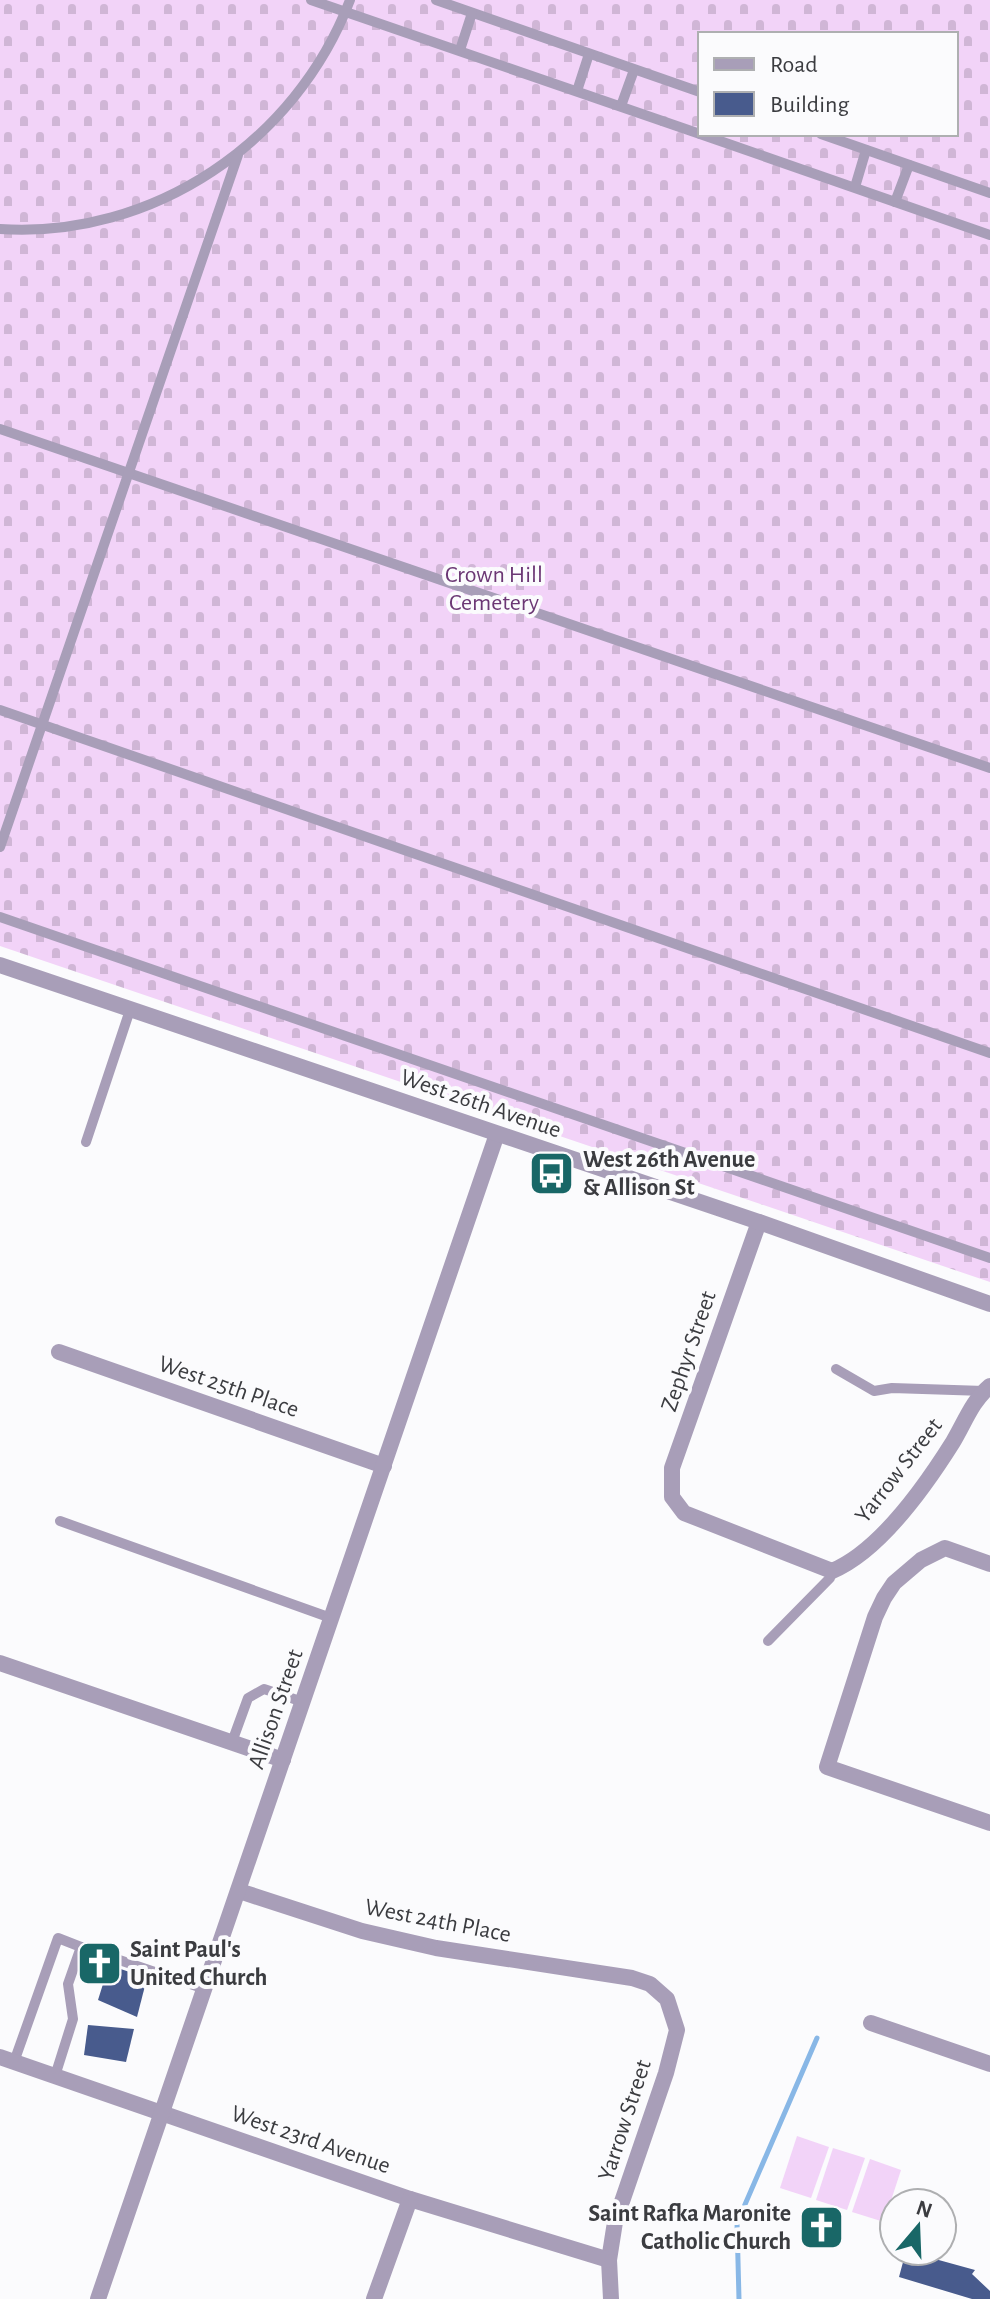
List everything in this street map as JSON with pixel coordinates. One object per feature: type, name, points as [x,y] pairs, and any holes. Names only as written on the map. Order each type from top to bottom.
[{"type":"street","name":"West 26th Avenue","points":[[0,965],[759,1222],[990,1304]]},
{"type":"street","name":"Allison Street","points":[[98,2299],[497,1134]]},
{"type":"street","name":"Zephyr Street","points":[[759,1222],[672,1468],[672,1497],[684,1513],[704,1523],[832,1571]]},
{"type":"street","name":"West 25th Place","points":[[59,1352],[384,1466]]},
{"type":"street","name":"Yarrow Street","points":[[832,1571],[859,1556],[905,1509],[951,1445],[972,1404],[987,1389]]},
{"type":"street","points":[[990,1564],[945,1548],[921,1560],[894,1583],[875,1617],[827,1767],[990,1823]]},
{"type":"street","points":[[0,1663],[283,1760]]},
{"type":"street","name":"West 24th Place","points":[[239,1891],[362,1931],[436,1948],[632,1978]]},
{"type":"street","name":"Yarrow Street","points":[[611,2299],[609,2260],[615,2222],[666,2073],[677,2030],[667,1999],[650,1984],[632,1978]]},
{"type":"street","points":[[871,2023],[990,2064]]},
{"type":"street","name":"West 23rd Avenue","points":[[7,2060],[410,2199],[609,2260]]},
{"type":"street","points":[[374,2299],[410,2199]]},
{"type":"lane","points":[[311,0],[698,133]]},
{"type":"lane","points":[[0,229],[51,229],[123,215],[199,181],[238,155],[272,125],[301,90],[326,52],[350,0]]},
{"type":"lane","points":[[436,0],[698,91]]},
{"type":"lane","points":[[460,50],[472,13]]},
{"type":"lane","points":[[577,91],[589,54]]},
{"type":"lane","points":[[621,106],[634,70]]},
{"type":"lane","points":[[706,136],[990,235]]},
{"type":"lane","points":[[737,147],[740,136]]},
{"type":"lane","points":[[827,136],[990,193]]},
{"type":"lane","points":[[855,187],[866,150]]},
{"type":"lane","points":[[0,847],[238,155]]},
{"type":"lane","points":[[895,202],[909,165]]},
{"type":"lane","points":[[0,429],[990,768]]},
{"type":"lane","points":[[0,710],[990,1053]]},
{"type":"lane","points":[[0,917],[990,1258]]},
{"type":"lane","points":[[86,1142],[130,1010]]},
{"type":"lane","points":[[836,1369],[874,1391],[907,1388],[987,1389]]},
{"type":"lane","points":[[60,1521],[331,1618]]},
{"type":"lane","points":[[768,1641],[830,1578],[832,1571]]},
{"type":"lane","points":[[232,1742],[248,1698],[264,1689],[303,1702]]},
{"type":"lane","points":[[7,2060],[58,1938],[205,1989]]},
{"type":"lane","points":[[55,2076],[73,2019],[68,1984],[81,1947]]},
{"type":"green space","name":"Crown Hill Cemetery","points":[[0,0],[990,0],[990,1282],[0,946]]},
{"type":"green space","points":[[797,2136],[829,2147],[811,2198],[780,2188]]},
{"type":"green space","points":[[833,2148],[865,2158],[847,2210],[816,2200]]},
{"type":"green space","points":[[870,2159],[901,2170],[895,2187],[878,2187],[878,2220],[852,2212]]},
{"type":"building","points":[[109,1965],[147,1978],[137,2017],[98,2000]]},
{"type":"building","points":[[88,2025],[134,2029],[126,2062],[84,2055]]},
{"type":"building","points":[[958,2265],[975,2270],[972,2274],[990,2291],[990,2299],[972,2299],[899,2277],[902,2267]]},
{"type":"waterway","points":[[739,2299],[737,2223],[817,2038]]},
{"type":"place","name":"West 26th Avenue & Allison St","points":[[552,1173]]},
{"type":"place","name":"Saint Paul's United Church","points":[[99,1963]]},
{"type":"place","name":"Saint Rafka Maronite Catholic Church","points":[[822,2227]]}]
